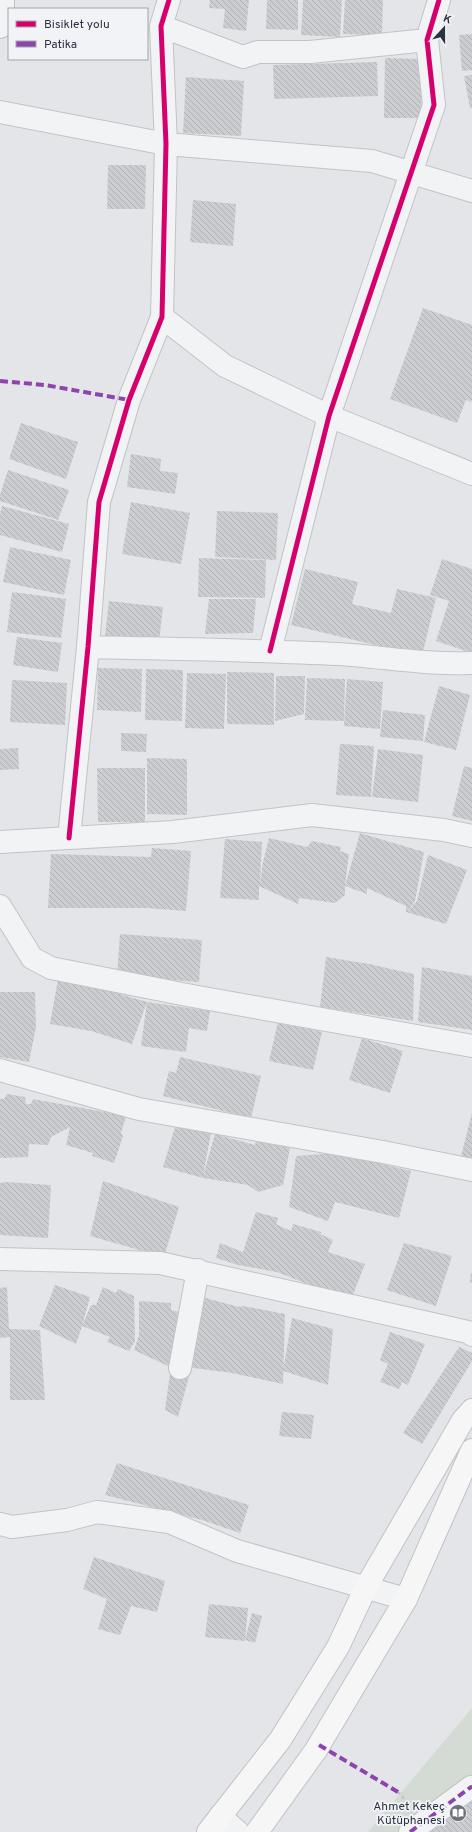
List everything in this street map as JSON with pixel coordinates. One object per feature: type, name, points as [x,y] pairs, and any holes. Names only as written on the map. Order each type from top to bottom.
[{"type":"main road","points":[[214,1824],[280,1740],[338,1647],[366,1588],[464,1420],[472,1410]]},
{"type":"main road","points":[[257,1832],[316,1750],[406,1599],[472,1450]]},
{"type":"street","points":[[0,27],[3,16],[3,0]]},
{"type":"street","points":[[69,838],[88,647],[99,502],[129,400],[162,317],[166,144],[161,26],[169,0]]},
{"type":"street","points":[[270,651],[329,416],[434,106],[427,40],[439,0]]},
{"type":"street","points":[[161,26],[243,56],[258,52],[310,52],[427,40]]},
{"type":"street","points":[[0,112],[166,144],[372,161],[472,191]]},
{"type":"street","points":[[162,317],[225,366],[329,416],[472,474]]},
{"type":"street","points":[[88,647],[270,651],[369,656],[426,663],[472,663]]},
{"type":"street","points":[[0,842],[173,832],[312,815],[444,830],[472,836]]},
{"type":"street","points":[[0,906],[32,958],[51,968],[186,995],[472,1046]]},
{"type":"street","points":[[0,1070],[139,1109],[383,1152],[472,1170]]},
{"type":"street","points":[[0,1259],[160,1263],[198,1270],[468,1332],[472,1336]]},
{"type":"street","points":[[180,1368],[198,1270]]},
{"type":"street","points":[[0,1524],[12,1527],[67,1520],[97,1512],[169,1522],[237,1550],[406,1599]]},
{"type":"street","points":[[410,1832],[471,1788],[472,1789]]},
{"type":"street","points":[[214,1824],[238,1832]]},
{"type":"shaded area","points":[[472,1708],[472,1832],[368,1832]]},
{"type":"building","points":[[210,0],[249,0],[246,31],[223,28],[225,9],[209,8]]},
{"type":"building","points":[[267,0],[298,0],[298,30],[266,29]]},
{"type":"building","points":[[303,0],[342,0],[340,37],[301,35]]},
{"type":"building","points":[[345,0],[383,0],[382,35],[343,34]]},
{"type":"building","points":[[472,34],[472,70],[462,71],[459,35]]},
{"type":"building","points":[[385,58],[422,59],[421,118],[384,118]]},
{"type":"building","points":[[377,62],[378,96],[274,99],[273,65]]},
{"type":"building","points":[[472,75],[472,108],[470,108],[464,76]]},
{"type":"building","points":[[186,77],[244,81],[241,136],[183,133]]},
{"type":"building","points":[[108,165],[146,165],[145,209],[107,209]]},
{"type":"building","points":[[193,200],[236,204],[233,246],[190,242]]},
{"type":"building","points":[[423,308],[472,325],[472,400],[471,402],[466,400],[457,423],[390,399]]},
{"type":"building","points":[[21,423],[78,442],[66,479],[9,459]]},
{"type":"building","points":[[131,454],[161,459],[160,471],[178,473],[175,494],[127,487]]},
{"type":"building","points":[[8,470],[69,490],[58,520],[0,501],[0,495]]},
{"type":"building","points":[[131,502],[190,513],[181,564],[122,554]]},
{"type":"building","points":[[2,506],[69,524],[62,552],[0,535],[0,514]]},
{"type":"building","points":[[217,511],[278,513],[276,560],[215,557]]},
{"type":"building","points":[[10,547],[71,560],[64,595],[3,582]]},
{"type":"building","points":[[199,558],[266,560],[265,598],[198,597]]},
{"type":"building","points":[[442,559],[472,569],[472,653],[436,641],[449,601],[430,595]]},
{"type":"building","points":[[305,569],[358,582],[352,604],[391,613],[397,589],[436,598],[422,656],[291,625]]},
{"type":"building","points":[[12,592],[66,599],[61,638],[7,632]]},
{"type":"building","points":[[209,599],[256,599],[253,633],[205,634]]},
{"type":"building","points":[[109,601],[163,607],[159,642],[105,636]]},
{"type":"building","points":[[17,637],[62,643],[58,672],[13,665]]},
{"type":"building","points":[[98,668],[142,669],[141,712],[97,710]]},
{"type":"building","points":[[146,669],[183,670],[182,721],[145,720]]},
{"type":"building","points":[[227,672],[274,673],[274,725],[227,724]]},
{"type":"building","points":[[187,673],[226,674],[224,729],[185,728]]},
{"type":"building","points":[[276,676],[305,676],[304,714],[275,721]]},
{"type":"building","points":[[307,678],[345,679],[344,721],[305,720]]},
{"type":"building","points":[[347,679],[383,682],[380,729],[344,726]]},
{"type":"building","points":[[12,680],[67,683],[65,725],[10,722]]},
{"type":"building","points":[[439,686],[470,695],[456,750],[424,742]]},
{"type":"building","points":[[383,710],[425,715],[423,741],[380,737]]},
{"type":"building","points":[[121,733],[147,734],[146,752],[121,751]]},
{"type":"building","points":[[340,744],[374,746],[371,797],[336,795]]},
{"type":"building","points":[[18,748],[19,769],[0,770],[0,749]]},
{"type":"building","points":[[378,749],[423,755],[418,802],[372,797]]},
{"type":"building","points":[[147,758],[187,759],[187,815],[147,814]]},
{"type":"building","points":[[464,766],[472,768],[472,821],[452,816]]},
{"type":"building","points":[[97,768],[145,768],[145,822],[98,822]]},
{"type":"building","points":[[360,833],[424,852],[415,901],[408,911],[417,901],[428,855],[467,870],[446,924],[406,912],[406,906],[367,888],[367,894],[345,886]]},
{"type":"building","points":[[269,838],[307,847],[312,841],[341,847],[340,851],[349,854],[345,895],[335,903],[299,898],[298,904],[259,886],[259,900],[220,898],[225,839],[262,842],[260,884],[263,862]]},
{"type":"building","points":[[152,848],[191,851],[186,911],[146,908],[48,908],[51,854],[151,857]]},
{"type":"building","points":[[120,934],[202,940],[199,982],[117,976]]},
{"type":"building","points":[[326,957],[369,964],[414,974],[413,1021],[320,1007]]},
{"type":"building","points":[[422,967],[472,976],[472,1030],[418,1022]]},
{"type":"building","points":[[58,979],[103,989],[147,1002],[132,1044],[91,1031],[50,1024]]},
{"type":"building","points":[[0,992],[35,992],[36,1027],[29,1062],[0,1057]]},
{"type":"building","points":[[147,1002],[210,1011],[207,1031],[189,1028],[186,1052],[141,1046]]},
{"type":"building","points":[[278,1022],[322,1032],[313,1070],[269,1061]]},
{"type":"building","points":[[362,1038],[403,1051],[390,1093],[349,1080]]},
{"type":"building","points":[[180,1057],[261,1076],[251,1118],[163,1096],[169,1071],[176,1073]]},
{"type":"building","points":[[7,1094],[25,1097],[26,1104],[31,1104],[33,1099],[126,1116],[121,1133],[123,1136],[114,1163],[92,1156],[93,1153],[66,1145],[70,1127],[51,1137],[48,1145],[29,1144],[28,1157],[0,1158],[0,1099],[4,1099]]},
{"type":"building","points":[[472,1113],[472,1159],[461,1156]]},
{"type":"building","points":[[176,1124],[211,1133],[203,1176],[215,1134],[255,1145],[257,1138],[290,1148],[283,1185],[258,1192],[248,1185],[203,1178],[163,1167]]},
{"type":"building","points":[[337,1153],[411,1171],[399,1218],[335,1202],[328,1221],[289,1207],[296,1156]]},
{"type":"building","points":[[103,1181],[179,1207],[164,1257],[90,1236]]},
{"type":"building","points":[[6,1182],[51,1185],[48,1238],[0,1235],[0,1183]]},
{"type":"building","points":[[256,1212],[278,1218],[276,1224],[291,1231],[293,1224],[321,1232],[320,1234],[333,1240],[328,1252],[365,1264],[352,1297],[315,1287],[277,1272],[238,1265],[216,1258],[220,1243],[243,1252]]},
{"type":"building","points":[[404,1243],[452,1256],[436,1306],[387,1290]]},
{"type":"building","points":[[472,1273],[472,1283],[470,1282]]},
{"type":"building","points":[[55,1285],[90,1297],[76,1344],[39,1326]]},
{"type":"building","points":[[7,1287],[9,1329],[40,1330],[45,1400],[10,1400],[10,1337],[0,1338],[0,1288]]},
{"type":"building","points":[[103,1287],[116,1293],[118,1289],[134,1296],[135,1341],[129,1351],[107,1342],[110,1337],[82,1326],[91,1305],[96,1305]]},
{"type":"building","points":[[202,1297],[239,1307],[243,1306],[285,1314],[283,1384],[232,1373],[186,1367]]},
{"type":"building","points":[[139,1301],[171,1303],[171,1310],[183,1313],[179,1360],[168,1366],[134,1350],[139,1335]]},
{"type":"building","points":[[292,1318],[333,1329],[328,1385],[283,1371]]},
{"type":"building","points":[[390,1332],[425,1344],[408,1385],[402,1382],[399,1389],[380,1382],[388,1364],[380,1360]]},
{"type":"building","points":[[459,1347],[472,1353],[472,1361],[422,1444],[403,1433]]},
{"type":"building","points":[[170,1374],[189,1377],[178,1417],[165,1410]]},
{"type":"building","points":[[282,1412],[314,1415],[311,1439],[279,1436]]},
{"type":"building","points":[[117,1463],[249,1505],[240,1533],[202,1520],[105,1495]]},
{"type":"building","points":[[94,1557],[165,1581],[157,1612],[131,1606],[120,1635],[98,1629],[107,1599],[83,1589]]},
{"type":"building","points":[[209,1604],[248,1608],[245,1641],[205,1637]]},
{"type":"building","points":[[252,1613],[262,1616],[255,1643],[245,1640]]},
{"type":"building","name":"Ahmet Kekeç Kütüphanesi","points":[[472,1795],[472,1832],[419,1832]]},
{"type":"marked path","points":[[0,381],[45,385],[129,400]]},
{"type":"marked path","points":[[319,1745],[398,1792]]},
{"type":"marked path","points":[[410,1832],[471,1787],[472,1789]]},
{"type":"cycle path","points":[[69,838],[88,647],[99,502],[129,400],[162,317],[166,144],[161,26],[169,0]]},
{"type":"cycle path","points":[[270,651],[329,416],[434,105],[427,40],[439,0]]},
{"type":"place","name":"Ahmet Kekeç Kütüphanesi","points":[[458,1813]]}]
